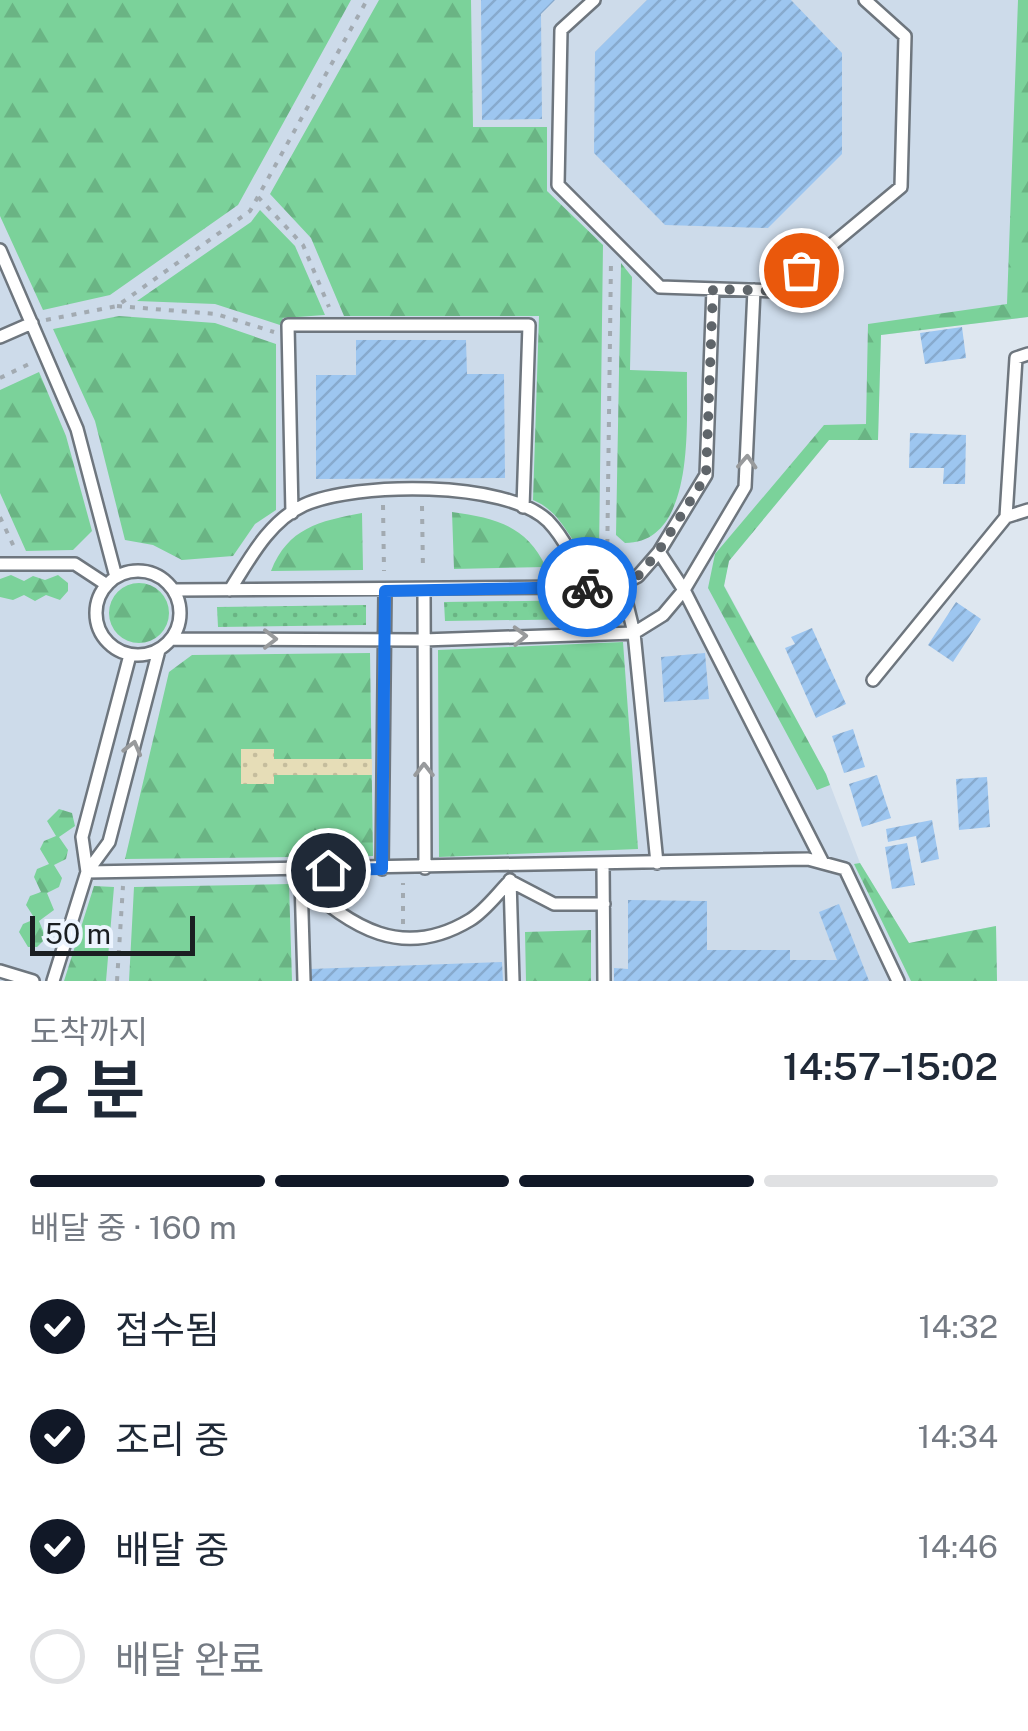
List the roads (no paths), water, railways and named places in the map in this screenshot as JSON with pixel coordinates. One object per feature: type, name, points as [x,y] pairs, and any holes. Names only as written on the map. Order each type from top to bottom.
[{"type":"lane","points":[[594,0],[561,30],[558,186],[660,287],[776,291],[901,187],[904,36],[880,7],[865,0]]},
{"type":"lane","points":[[0,250],[77,429],[112,581]]},
{"type":"lane","points":[[174,590],[181,617],[172,639],[159,650],[130,654],[110,645],[96,620],[96,606],[112,581],[136,570],[150,572],[174,590],[586,587],[622,584],[638,576],[658,552],[706,476],[713,289]]},
{"type":"lane","points":[[172,639],[423,640],[634,632],[664,616],[746,488],[754,290]]},
{"type":"lane","points":[[0,337],[32,323]]},
{"type":"lane","points":[[292,513],[288,325],[530,325],[523,507]]},
{"type":"lane","points":[[873,680],[1006,516],[1016,358],[1028,354]]},
{"type":"lane","points":[[230,590],[260,544],[305,504],[383,490],[450,490],[523,507],[546,520],[571,554],[586,587]]},
{"type":"lane","points":[[1006,516],[1028,510]]},
{"type":"lane","points":[[658,552],[684,590],[823,863]]},
{"type":"lane","points":[[0,564],[75,564],[112,581]]},
{"type":"lane","points":[[622,584],[634,632],[657,864]]},
{"type":"lane","points":[[382,869],[385,591]]},
{"type":"lane","points":[[424,591],[425,868]]},
{"type":"lane","points":[[53,981],[87,872],[109,842],[159,650]]},
{"type":"lane","points":[[87,872],[82,837],[130,654]]},
{"type":"lane","points":[[87,872],[301,876],[403,868],[808,859],[845,869],[898,981]]},
{"type":"lane","points":[[603,865],[604,981]]},
{"type":"lane","points":[[510,867],[513,981]]},
{"type":"lane","points":[[301,876],[343,918],[380,937],[424,936],[471,920],[510,882]]},
{"type":"lane","points":[[301,876],[304,981]]},
{"type":"lane","points":[[510,882],[554,904],[604,904]]},
{"type":"lane","points":[[0,971],[33,981]]}]
